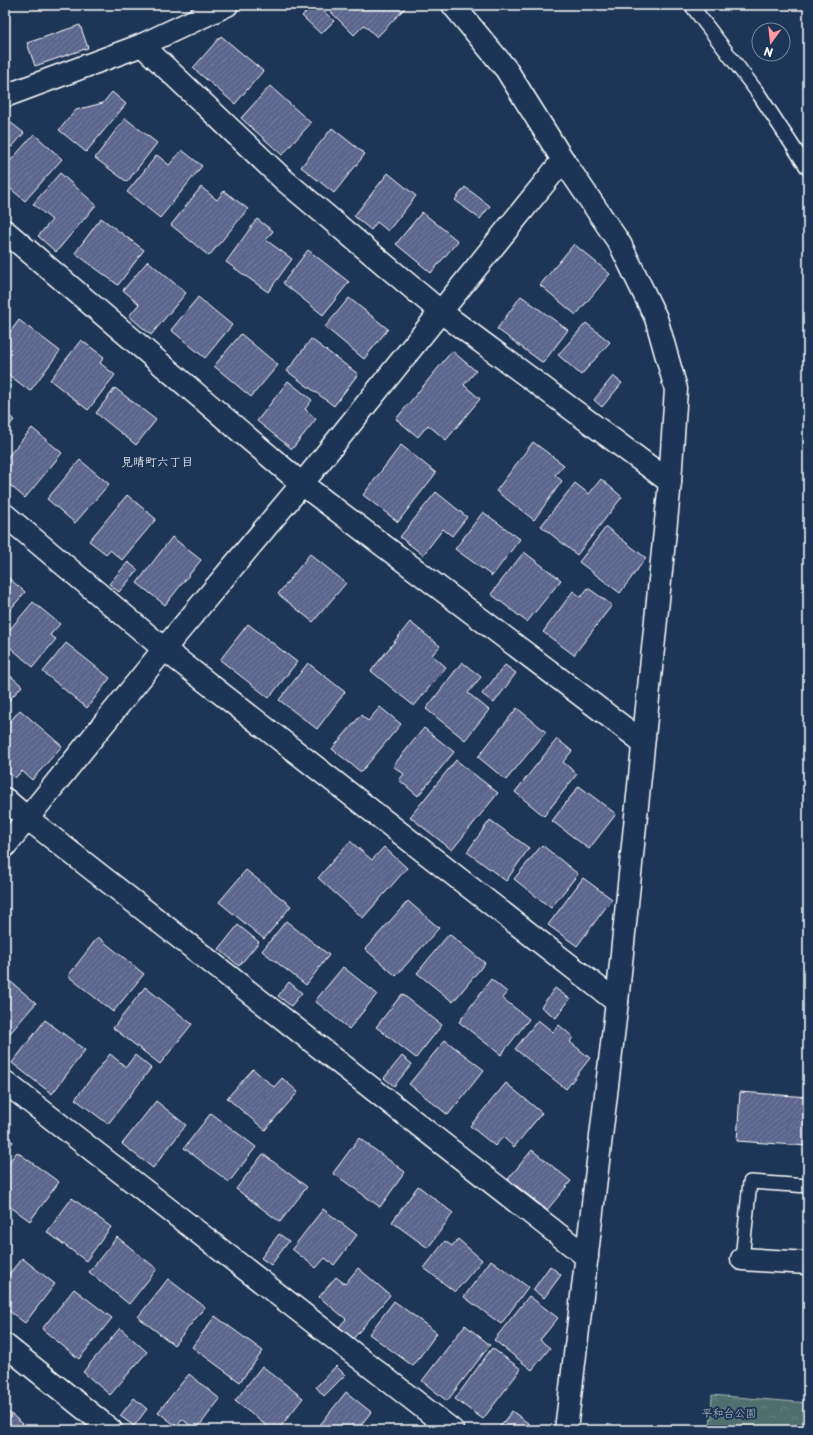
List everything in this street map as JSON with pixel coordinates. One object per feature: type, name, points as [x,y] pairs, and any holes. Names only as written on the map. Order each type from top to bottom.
[{"type":"street","points":[[5,96],[142,45],[227,5]]},
{"type":"street","points":[[453,5],[506,69],[563,160],[620,244],[656,318],[676,389],[670,482],[617,1002],[566,1430]]},
{"type":"street","points":[[142,45],[284,180],[441,312],[670,482]]},
{"type":"street","points":[[5,846],[164,649],[302,484],[563,160]]},
{"type":"street","points":[[5,231],[302,484],[643,742]]},
{"type":"street","points":[[5,515],[164,649],[617,1002]]},
{"type":"street","points":[[5,799],[27,818],[587,1257]]},
{"type":"street","points":[[5,1082],[452,1430]]},
{"type":"street","points":[[742,1258],[808,1263]]},
{"type":"street","points":[[5,1346],[111,1430]]},
{"type":"lane","points":[[691,5],[758,92],[808,169]]},
{"type":"lane","points":[[742,1258],[750,1182],[808,1186]]},
{"type":"green space","name":"平和台公園","points":[[712,1395],[808,1403],[808,1430],[710,1430]]},
{"type":"building","points":[[312,5],[317,5],[334,21],[321,34],[302,16]]},
{"type":"building","points":[[335,5],[402,5],[405,8],[377,37],[364,25],[354,35],[330,11]]},
{"type":"building","points":[[80,25],[88,48],[35,66],[27,43]]},
{"type":"building","points":[[221,36],[263,71],[235,104],[193,68]]},
{"type":"building","points":[[270,86],[311,123],[282,155],[241,118]]},
{"type":"building","points":[[112,92],[126,104],[86,152],[59,130],[76,110],[103,103]]},
{"type":"building","points":[[5,118],[24,133],[12,147],[5,141]]},
{"type":"building","points":[[125,118],[157,143],[127,182],[95,158]]},
{"type":"building","points":[[332,128],[365,154],[334,193],[301,167]]},
{"type":"building","points":[[34,134],[62,159],[25,201],[5,184],[5,167]]},
{"type":"building","points":[[182,150],[202,166],[160,218],[127,192],[157,155],[169,165]]},
{"type":"building","points":[[60,173],[96,205],[56,252],[38,236],[52,220],[33,204]]},
{"type":"building","points":[[388,173],[416,196],[388,231],[377,222],[371,230],[354,216]]},
{"type":"building","points":[[201,187],[217,200],[224,191],[248,209],[209,256],[171,225]]},
{"type":"building","points":[[465,187],[490,206],[480,219],[455,200]]},
{"type":"building","points":[[422,212],[458,241],[431,273],[396,244]]},
{"type":"building","points":[[101,218],[144,250],[118,285],[75,253]]},
{"type":"building","points":[[257,219],[273,231],[266,240],[292,259],[268,292],[226,262]]},
{"type":"building","points":[[574,244],[610,274],[576,315],[540,285]]},
{"type":"building","points":[[308,250],[349,282],[323,315],[283,283]]},
{"type":"building","points":[[148,261],[186,293],[151,335],[129,316],[139,304],[123,290]]},
{"type":"building","points":[[521,296],[568,330],[543,363],[497,329]]},
{"type":"building","points":[[198,297],[232,325],[205,358],[171,330]]},
{"type":"building","points":[[349,298],[388,329],[364,359],[325,327]]},
{"type":"building","points":[[19,320],[60,351],[30,391],[5,372],[5,339]]},
{"type":"building","points":[[586,323],[610,342],[581,375],[558,355]]},
{"type":"building","points":[[241,334],[278,365],[251,397],[214,366]]},
{"type":"building","points":[[311,339],[358,374],[334,406],[287,371]]},
{"type":"building","points":[[81,340],[104,357],[100,363],[115,375],[88,410],[50,380]]},
{"type":"building","points":[[452,351],[476,371],[464,385],[480,399],[446,440],[428,425],[418,437],[396,419]]},
{"type":"building","points":[[613,376],[622,383],[602,407],[594,400]]},
{"type":"building","points":[[288,381],[312,400],[305,409],[316,419],[292,449],[257,421]]},
{"type":"building","points":[[115,388],[156,420],[136,445],[96,413]]},
{"type":"building","points":[[5,412],[14,420],[5,431]]},
{"type":"building","points":[[32,428],[62,453],[25,498],[5,481],[5,460]]},
{"type":"building","points":[[533,442],[564,465],[555,475],[562,481],[534,520],[496,491]]},
{"type":"building","points":[[401,445],[436,473],[398,522],[363,495]]},
{"type":"building","points":[[80,460],[109,484],[75,523],[47,499]]},
{"type":"building","points":[[601,479],[622,497],[577,555],[541,526],[575,483],[589,494]]},
{"type":"building","points":[[436,492],[467,517],[452,536],[443,529],[423,555],[400,537]]},
{"type":"building","points":[[127,495],[156,519],[122,560],[110,550],[106,554],[89,541]]},
{"type":"building","points":[[483,512],[520,539],[492,576],[455,549]]},
{"type":"building","points":[[606,527],[646,558],[620,593],[579,562]]},
{"type":"building","points":[[172,537],[201,560],[165,605],[137,583]]},
{"type":"building","points":[[524,552],[561,580],[527,622],[491,594]]},
{"type":"building","points":[[310,554],[346,583],[313,622],[278,594]]},
{"type":"building","points":[[128,562],[138,570],[119,592],[109,584]]},
{"type":"building","points":[[5,575],[25,592],[5,616]]},
{"type":"building","points":[[588,588],[612,605],[574,655],[543,632],[573,591],[581,597]]},
{"type":"building","points":[[33,602],[60,624],[50,635],[56,639],[33,667],[5,643],[5,635]]},
{"type":"building","points":[[410,622],[440,646],[432,655],[446,667],[414,706],[371,671]]},
{"type":"building","points":[[248,624],[297,662],[269,698],[220,660]]},
{"type":"building","points":[[66,643],[110,678],[87,708],[43,672]]},
{"type":"building","points":[[462,662],[481,677],[468,693],[489,710],[465,740],[426,709]]},
{"type":"building","points":[[308,663],[345,692],[317,729],[279,700]]},
{"type":"building","points":[[505,665],[516,673],[494,703],[482,694]]},
{"type":"building","points":[[5,671],[22,686],[5,705]]},
{"type":"building","points":[[380,707],[401,724],[361,772],[332,749],[361,715],[368,721]]},
{"type":"building","points":[[517,708],[546,732],[506,780],[478,757]]},
{"type":"building","points":[[20,710],[62,746],[32,780],[22,771],[15,778],[5,770],[5,727]]},
{"type":"building","points":[[424,728],[454,752],[418,796],[399,780],[404,774],[393,766]]},
{"type":"building","points":[[557,739],[572,751],[563,762],[577,774],[544,816],[515,792]]},
{"type":"building","points":[[456,760],[498,793],[452,850],[410,817]]},
{"type":"building","points":[[579,786],[616,814],[589,849],[552,821]]},
{"type":"building","points":[[490,820],[529,848],[506,881],[467,852]]},
{"type":"building","points":[[350,841],[372,860],[384,847],[407,868],[363,918],[318,878]]},
{"type":"building","points":[[542,845],[578,874],[551,908],[514,879]]},
{"type":"building","points":[[246,870],[291,906],[264,939],[219,902]]},
{"type":"building","points":[[583,878],[612,899],[577,946],[548,925]]},
{"type":"building","points":[[408,901],[439,928],[396,976],[365,949]]},
{"type":"building","points":[[286,921],[329,955],[306,985],[262,951]]},
{"type":"building","points":[[238,925],[259,942],[239,966],[219,949]]},
{"type":"building","points":[[449,934],[485,963],[453,1002],[417,973]]},
{"type":"building","points":[[98,937],[144,974],[113,1012],[68,976]]},
{"type":"building","points":[[343,967],[377,994],[349,1029],[315,1001]]},
{"type":"building","points":[[5,977],[36,1003],[5,1039]]},
{"type":"building","points":[[491,979],[507,992],[502,998],[529,1019],[501,1055],[459,1022]]},
{"type":"building","points":[[289,982],[302,993],[291,1006],[278,996]]},
{"type":"building","points":[[145,987],[192,1024],[160,1064],[113,1028]]},
{"type":"building","points":[[555,988],[570,999],[556,1018],[541,1007]]},
{"type":"building","points":[[402,994],[442,1025],[416,1058],[376,1027]]},
{"type":"building","points":[[45,1020],[85,1050],[52,1094],[12,1063]]},
{"type":"building","points":[[538,1020],[553,1032],[559,1025],[573,1037],[570,1042],[590,1058],[566,1089],[515,1049]]},
{"type":"building","points":[[445,1040],[484,1070],[448,1115],[409,1084]]},
{"type":"building","points":[[110,1054],[126,1067],[135,1055],[151,1068],[108,1124],[75,1099]]},
{"type":"building","points":[[402,1056],[412,1064],[394,1086],[384,1078]]},
{"type":"building","points":[[253,1069],[274,1087],[282,1078],[298,1092],[265,1130],[227,1098]]},
{"type":"building","points":[[506,1083],[542,1113],[514,1147],[503,1137],[495,1146],[470,1126]]},
{"type":"building","points":[[740,1092],[808,1097],[808,1146],[737,1141]]},
{"type":"building","points":[[156,1101],[186,1125],[153,1168],[122,1144]]},
{"type":"building","points":[[211,1113],[256,1147],[229,1182],[184,1148]]},
{"type":"building","points":[[5,1135],[13,1142],[5,1152]]},
{"type":"building","points":[[359,1138],[405,1172],[380,1207],[333,1173]]},
{"type":"building","points":[[532,1150],[571,1181],[547,1210],[508,1179]]},
{"type":"building","points":[[17,1152],[59,1182],[30,1221],[5,1203],[5,1167]]},
{"type":"building","points":[[263,1154],[307,1187],[280,1222],[236,1189]]},
{"type":"building","points":[[418,1186],[453,1213],[428,1248],[392,1222]]},
{"type":"building","points":[[72,1198],[111,1227],[86,1261],[47,1232]]},
{"type":"building","points":[[323,1209],[357,1235],[334,1265],[325,1258],[316,1268],[292,1249]]},
{"type":"building","points":[[279,1234],[289,1241],[271,1265],[261,1258]]},
{"type":"building","points":[[117,1237],[157,1269],[129,1304],[89,1272]]},
{"type":"building","points":[[458,1239],[482,1260],[455,1292],[424,1268],[445,1241],[452,1246]]},
{"type":"building","points":[[22,1258],[55,1284],[25,1323],[5,1308],[5,1279]]},
{"type":"building","points":[[491,1260],[528,1287],[501,1324],[464,1297]]},
{"type":"building","points":[[550,1266],[561,1275],[544,1298],[533,1290]]},
{"type":"building","points":[[358,1268],[390,1295],[352,1340],[338,1328],[346,1319],[319,1297],[336,1277],[345,1284]]},
{"type":"building","points":[[168,1279],[205,1307],[174,1345],[138,1317]]},
{"type":"building","points":[[74,1289],[112,1318],[79,1359],[42,1329]]},
{"type":"building","points":[[529,1296],[558,1318],[540,1340],[550,1348],[532,1370],[494,1340]]},
{"type":"building","points":[[394,1301],[437,1333],[413,1366],[369,1334]]},
{"type":"building","points":[[215,1316],[263,1351],[240,1382],[192,1347]]},
{"type":"building","points":[[465,1325],[490,1345],[447,1401],[422,1381]]},
{"type":"building","points":[[120,1328],[147,1352],[110,1395],[83,1372]]},
{"type":"building","points":[[492,1348],[521,1369],[483,1419],[455,1399]]},
{"type":"building","points":[[262,1366],[303,1398],[278,1430],[272,1430],[235,1401]]},
{"type":"building","points":[[336,1366],[345,1375],[324,1396],[316,1387]]},
{"type":"building","points":[[5,1374],[12,1380],[5,1389]]},
{"type":"building","points":[[189,1374],[220,1399],[196,1430],[182,1419],[176,1426],[158,1412]]},
{"type":"building","points":[[346,1392],[371,1412],[357,1430],[316,1430]]},
{"type":"building","points":[[134,1398],[147,1409],[134,1426],[120,1416]]},
{"type":"building","points":[[5,1409],[29,1429],[5,1430]]},
{"type":"building","points":[[512,1411],[537,1430],[497,1430]]},
{"type":"district","name":"見晴町六丁目","points":[[157,462]]}]
